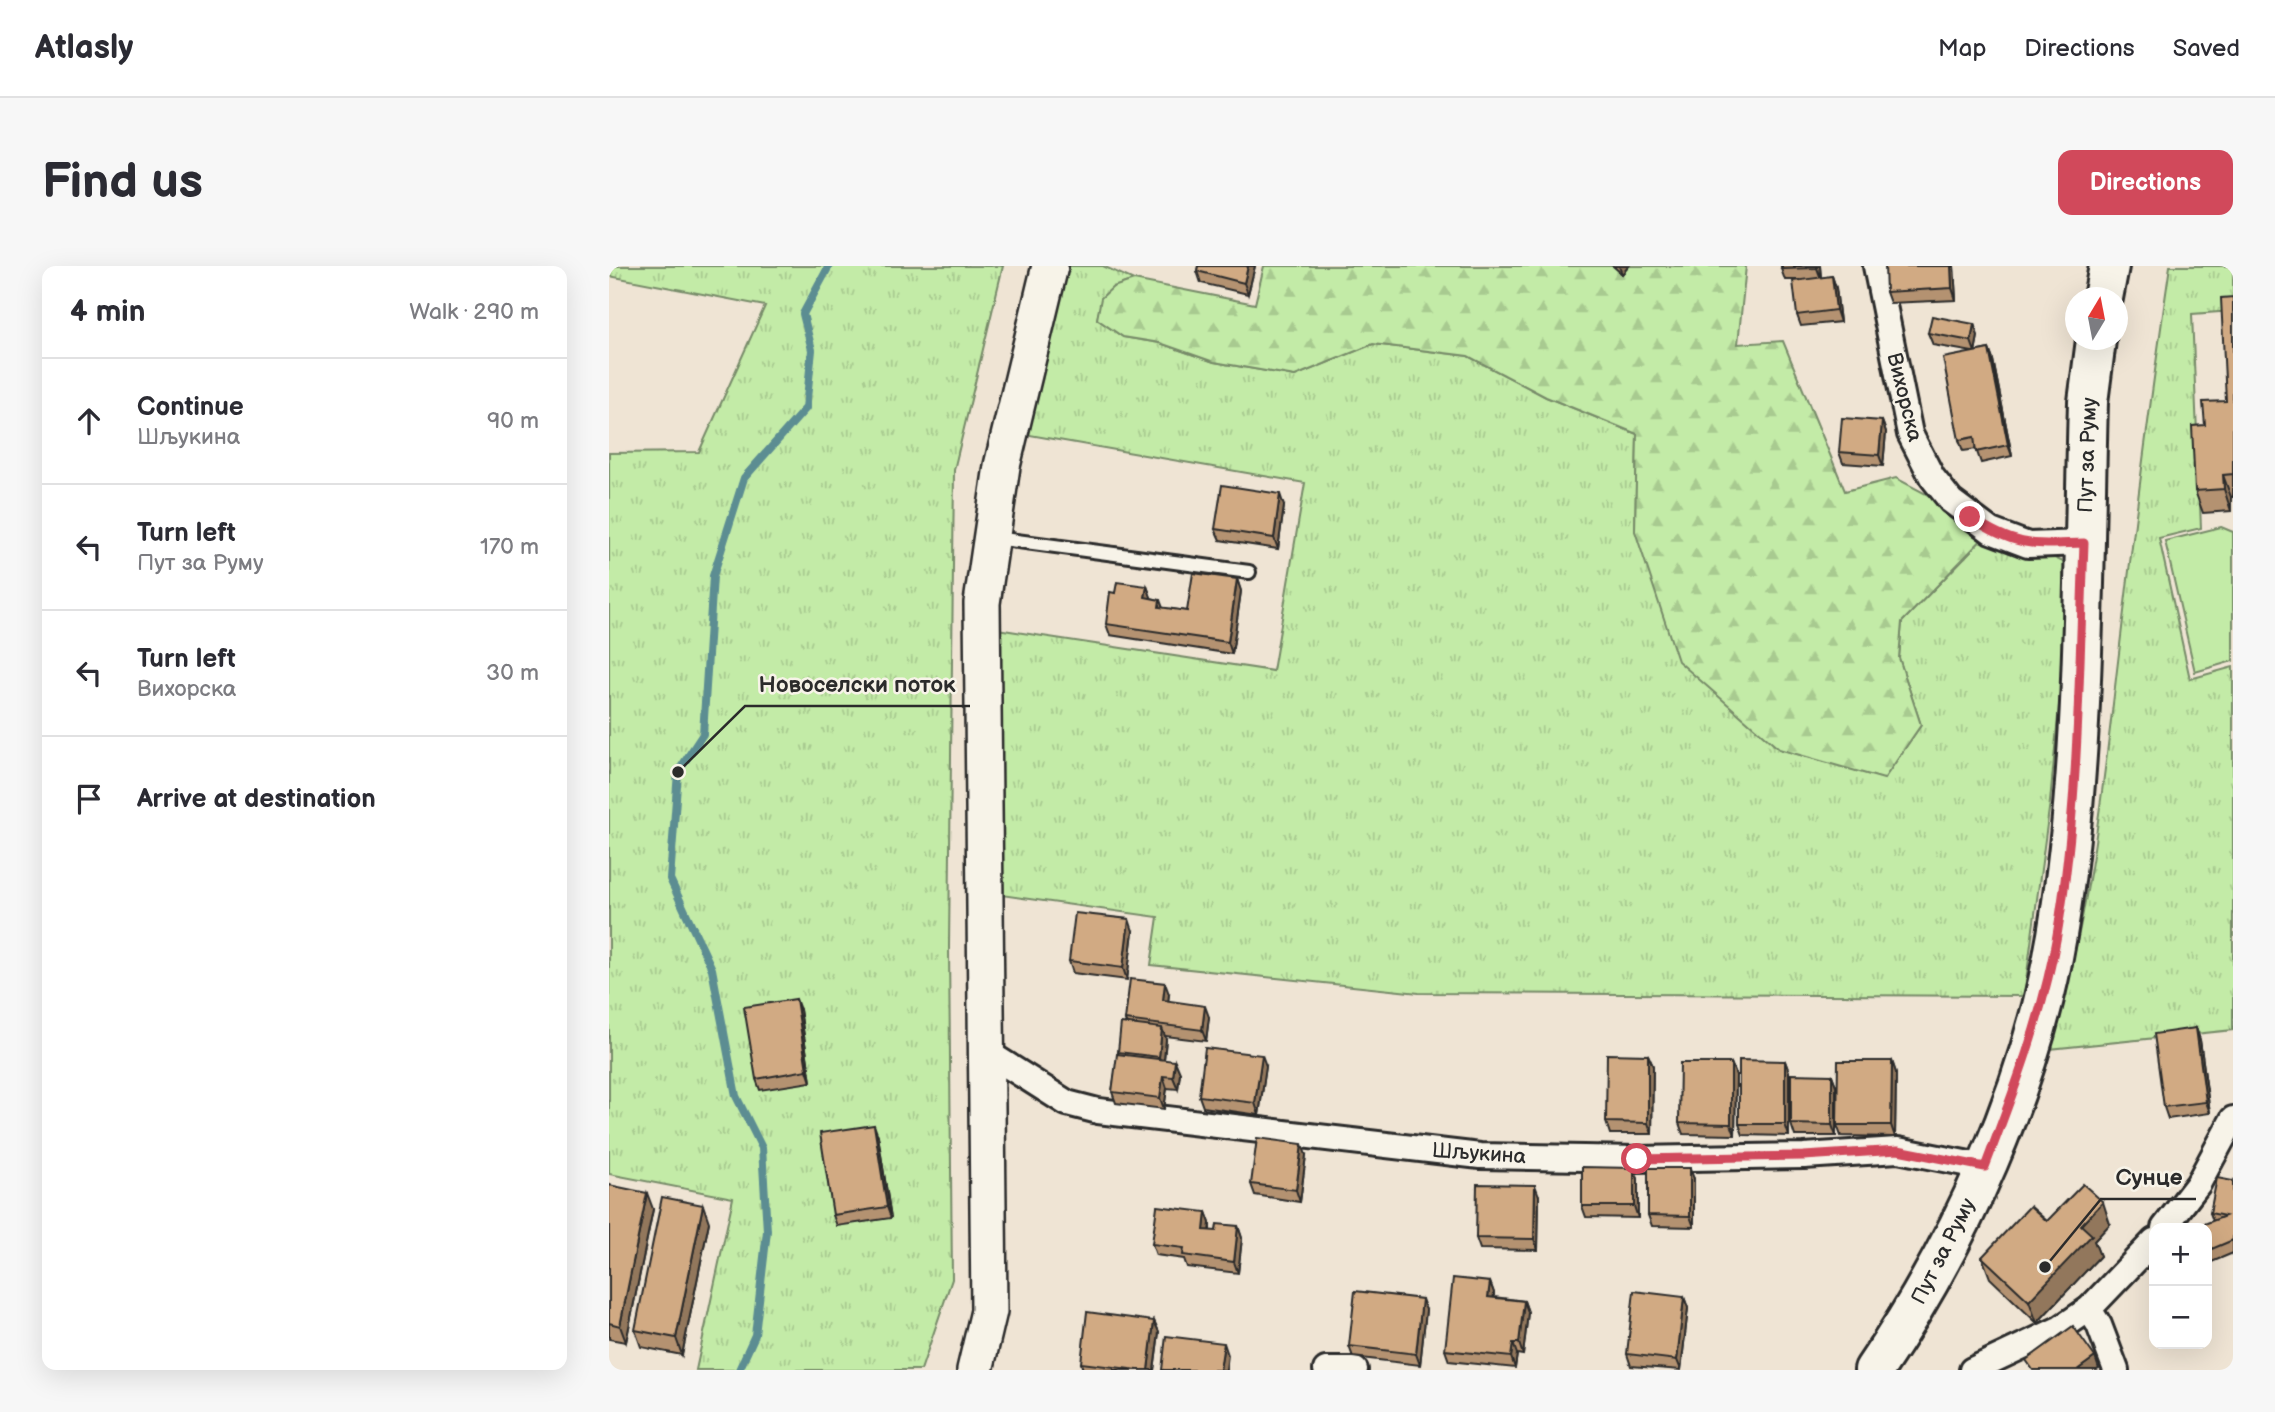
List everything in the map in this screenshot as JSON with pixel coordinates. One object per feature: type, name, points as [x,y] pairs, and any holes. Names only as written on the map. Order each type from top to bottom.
[{"type":"main road","points":[[975,1370],[989,1311],[982,603],[1002,466],[1050,266]]},
{"type":"main road","points":[[2105,287],[2109,266]]},
{"type":"main road","name":"Пут за Руму","points":[[1874,1370],[1933,1276],[1985,1167],[2043,999],[2057,935],[2073,790],[2088,402],[2095,350]]},
{"type":"street","name":"Вихорска","points":[[1875,266],[1910,434],[1933,477],[1951,501],[1991,531],[2028,545],[2084,543]]},
{"type":"street","name":"Шљукина","points":[[988,1053],[1067,1103],[1098,1111],[1480,1156],[1651,1159],[1804,1156],[1898,1150],[1985,1167]]},
{"type":"street","points":[[2168,1223],[2198,1184],[2233,1119]]},
{"type":"street","points":[[1972,1370],[2061,1328],[2089,1309],[2149,1246]]},
{"type":"street","points":[[2089,1309],[2099,1325],[2116,1370]]},
{"type":"street","points":[[1326,1370],[1355,1370]]},
{"type":"lane","points":[[992,537],[1249,572]]},
{"type":"green space","points":[[609,266],[1003,266],[954,470],[949,947],[952,1279],[921,1370],[696,1370],[733,1198],[609,1174],[609,453],[699,452],[765,306],[609,276]]},
{"type":"green space","points":[[1066,266],[1103,266],[1134,280],[1108,293],[1097,319],[1123,337],[1160,343],[1214,362],[1295,376],[1373,344],[1468,356],[1546,397],[1637,434],[1635,531],[1779,749],[1884,778],[1921,725],[1899,658],[1902,622],[1992,529],[2072,566],[2050,802],[2024,996],[1419,993],[1151,965],[1158,917],[1001,895],[997,629],[1273,671],[1305,483],[1024,434]]},
{"type":"green space","points":[[1264,266],[1746,266],[1738,344],[1783,341],[1845,491],[1896,478],[1992,529],[1902,622],[1899,658],[1921,725],[1884,779],[1779,749],[1678,661],[1635,531],[1637,434],[1546,397],[1468,356],[1373,344],[1295,376],[1214,362],[1160,343],[1123,337],[1097,319],[1101,298],[1113,287],[1134,280],[1255,304]]},
{"type":"green space","points":[[2170,266],[2233,266],[2233,311],[2192,314],[2201,528],[2159,538],[2190,679],[2233,667],[2233,1030],[2049,1049],[2074,956],[2092,861]]},
{"type":"green space","points":[[2221,527],[2233,532],[2233,661],[2195,672],[2165,541]]},
{"type":"building","points":[[1198,266],[1248,266],[1244,283],[1197,271]]},
{"type":"building","points":[[1781,266],[1817,266],[1817,268],[1781,269]]},
{"type":"building","points":[[1885,266],[1951,266],[1952,288],[1886,292]]},
{"type":"building","points":[[1832,276],[1836,310],[1797,315],[1793,281]]},
{"type":"building","points":[[2233,297],[2233,474],[2223,475],[2224,489],[2195,491],[2192,426],[2205,425],[2203,402],[2226,401],[2221,298]]},
{"type":"building","points":[[1932,316],[1974,324],[1971,341],[1928,333]]},
{"type":"building","points":[[1989,349],[2008,445],[1976,452],[1974,437],[1959,440],[1943,358]]},
{"type":"building","points":[[1842,418],[1882,421],[1879,455],[1839,452]]},
{"type":"building","points":[[1222,485],[1280,494],[1274,538],[1215,529]]},
{"type":"building","points":[[1193,573],[1237,579],[1228,642],[1106,624],[1110,592],[1115,593],[1117,582],[1147,586],[1145,597],[1160,600],[1159,607],[1187,611]]},
{"type":"building","points":[[1075,913],[1129,919],[1123,968],[1069,961]]},
{"type":"building","points":[[1130,979],[1165,983],[1163,1000],[1205,1006],[1202,1030],[1125,1020]]},
{"type":"building","points":[[796,999],[807,1070],[756,1079],[744,1007]]},
{"type":"building","points":[[1121,1023],[1162,1028],[1159,1057],[1118,1052]]},
{"type":"building","points":[[2196,1028],[2206,1102],[2164,1107],[2154,1034]]},
{"type":"building","points":[[1205,1048],[1262,1055],[1255,1103],[1199,1096]]},
{"type":"building","points":[[1117,1054],[1175,1061],[1173,1077],[1163,1076],[1160,1098],[1112,1092]]},
{"type":"building","points":[[1607,1054],[1648,1055],[1648,1123],[1606,1122]]},
{"type":"building","points":[[1739,1060],[1785,1061],[1785,1124],[1739,1124]]},
{"type":"building","points":[[1838,1061],[1892,1061],[1891,1125],[1837,1125]]},
{"type":"building","points":[[1680,1063],[1731,1063],[1731,1124],[1679,1123]]},
{"type":"building","points":[[1791,1074],[1832,1075],[1832,1125],[1791,1124]]},
{"type":"building","points":[[874,1125],[887,1207],[833,1215],[820,1133]]},
{"type":"building","points":[[1257,1138],[1302,1144],[1296,1190],[1251,1184]]},
{"type":"building","points":[[1582,1167],[1634,1168],[1634,1206],[1582,1206]]},
{"type":"building","points":[[1648,1168],[1690,1168],[1690,1216],[1648,1215]]},
{"type":"building","points":[[2217,1178],[2233,1181],[2233,1240],[2212,1249],[2212,1223],[2207,1223],[2225,1216],[2210,1213]]},
{"type":"building","points":[[1477,1184],[1535,1185],[1534,1239],[1476,1238]]},
{"type":"building","points":[[2083,1184],[2103,1202],[2081,1225],[2092,1235],[2029,1301],[1982,1257],[2030,1206],[2047,1221]]},
{"type":"building","points":[[609,1185],[647,1193],[620,1326],[609,1323]]},
{"type":"building","points":[[662,1197],[703,1205],[676,1338],[635,1330]]},
{"type":"building","points":[[1157,1206],[1206,1212],[1204,1230],[1216,1231],[1217,1224],[1238,1226],[1234,1262],[1183,1255],[1184,1248],[1152,1244]]},
{"type":"building","points":[[1453,1278],[1490,1282],[1488,1297],[1524,1301],[1519,1343],[1513,1343],[1511,1357],[1445,1350]]},
{"type":"building","points":[[1355,1291],[1422,1299],[1416,1354],[1349,1346]]},
{"type":"building","points":[[1634,1291],[1684,1297],[1677,1360],[1627,1354]]},
{"type":"building","points":[[1087,1312],[1154,1321],[1148,1370],[1081,1363]]},
{"type":"building","points":[[2073,1326],[2095,1357],[2077,1370],[2033,1370],[2026,1360]]},
{"type":"building","points":[[1166,1336],[1224,1343],[1220,1370],[1162,1370]]},
{"type":"waterway","points":[[739,1370],[755,1335],[767,1231],[762,1148],[736,1096],[712,969],[670,879],[678,772],[703,734],[713,576],[744,478],[806,408],[812,350],[803,314],[829,266]]},
{"type":"place","name":"Новоселски поток","points":[[678,772]]},
{"type":"place","name":"Сунце","points":[[2045,1267]]},
{"type":"route","points":[[1637,1159],[1804,1156],[1898,1150],[1930,1154],[1985,1167],[2018,1080],[2043,999],[2057,935],[2073,790],[2084,543],[2028,545],[1991,531],[1970,517]]}]
